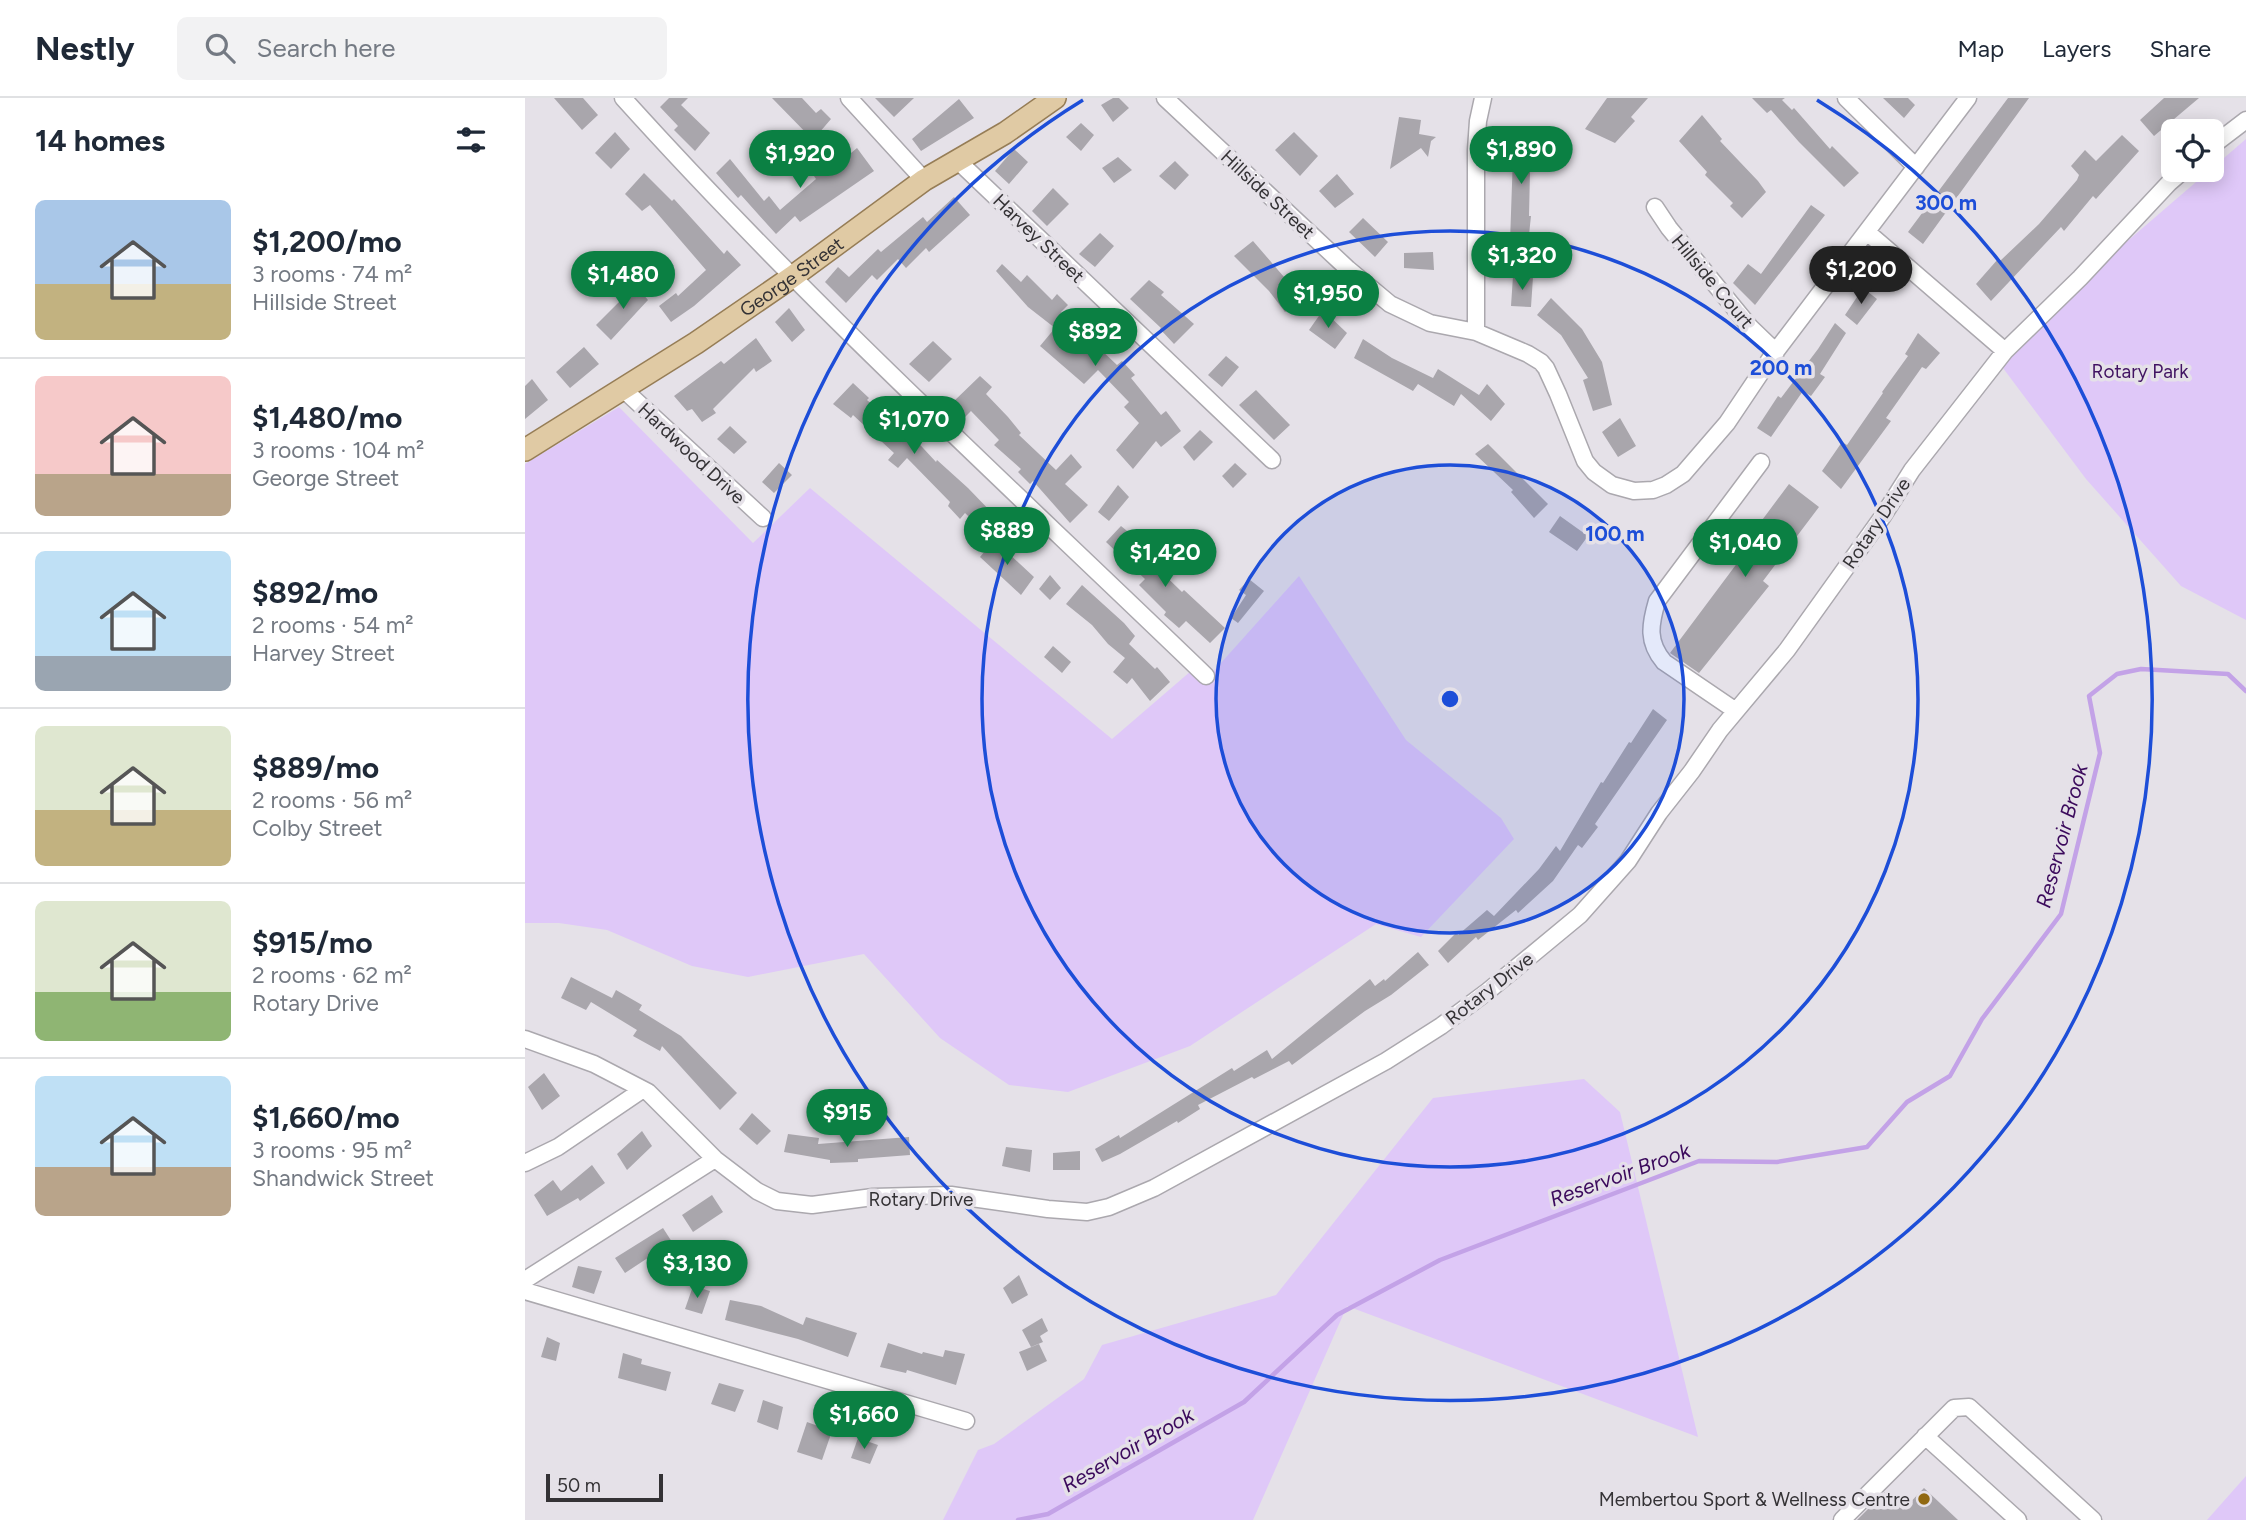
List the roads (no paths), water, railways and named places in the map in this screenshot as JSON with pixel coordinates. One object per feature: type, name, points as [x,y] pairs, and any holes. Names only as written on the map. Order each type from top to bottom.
[{"type":"main road","name":"George Street","points":[[525,450],[697,343],[924,180],[1005,133],[1055,98]]},
{"type":"street","points":[[623,98],[710,194],[792,277],[1206,676]]},
{"type":"street","points":[[849,98],[924,180]]},
{"type":"street","name":"Hillside Street","points":[[1165,98],[1348,269],[1390,304],[1430,323],[1476,332],[1541,362],[1552,380],[1582,455],[1590,467],[1608,483],[1634,491],[1657,489],[1683,474],[1727,423],[1776,352],[1968,98]]},
{"type":"street","points":[[1476,332],[1476,150],[1483,98]]},
{"type":"street","points":[[1846,98],[1916,167]]},
{"type":"street","points":[[2224,137],[2246,120]]},
{"type":"street","name":"Harvey Street","points":[[957,160],[1272,460]]},
{"type":"street","name":"Rotary Drive","points":[[533,1041],[594,1064],[648,1092],[715,1159],[764,1196],[792,1204],[812,1205],[873,1197],[939,1195],[1087,1212],[1132,1198],[1175,1177],[1386,1061],[1441,1026],[1495,986],[1580,915],[1619,873],[1658,813],[1736,711],[1791,645],[1883,516],[1912,470],[2005,351],[2080,278],[2170,182]]},
{"type":"street","name":"Hillside Court","points":[[1655,207],[1750,327],[1776,352]]},
{"type":"street","points":[[1867,232],[2005,351]]},
{"type":"street","name":"Hardwood Drive","points":[[622,388],[762,519]]},
{"type":"street","points":[[1736,711],[1664,662],[1655,651],[1651,635],[1652,620],[1657,601],[1761,462]]},
{"type":"street","points":[[525,1053],[533,1041]]},
{"type":"street","points":[[525,1163],[558,1147],[642,1090]]},
{"type":"street","points":[[525,1280],[715,1159]]},
{"type":"street","points":[[525,1291],[966,1421]]},
{"type":"street","points":[[1842,1520],[1954,1408],[1969,1407],[2092,1520]]},
{"type":"street","points":[[1925,1436],[2018,1520]]},
{"type":"waterway","name":"Reservoir Brook","points":[[1018,1520],[1048,1514],[1244,1402],[1337,1315],[1440,1260],[1699,1161],[1777,1162],[1867,1147],[1907,1102],[1950,1076],[1982,1019],[2061,914],[2100,753],[2089,696],[2117,674],[2141,669],[2228,674],[2246,691]]},
{"type":"place","name":"Membertou Sport & Wellness Centre","points":[[1924,1499]]},
{"type":"park label","name":"Rotary Park","points":[[2140,371]]}]
